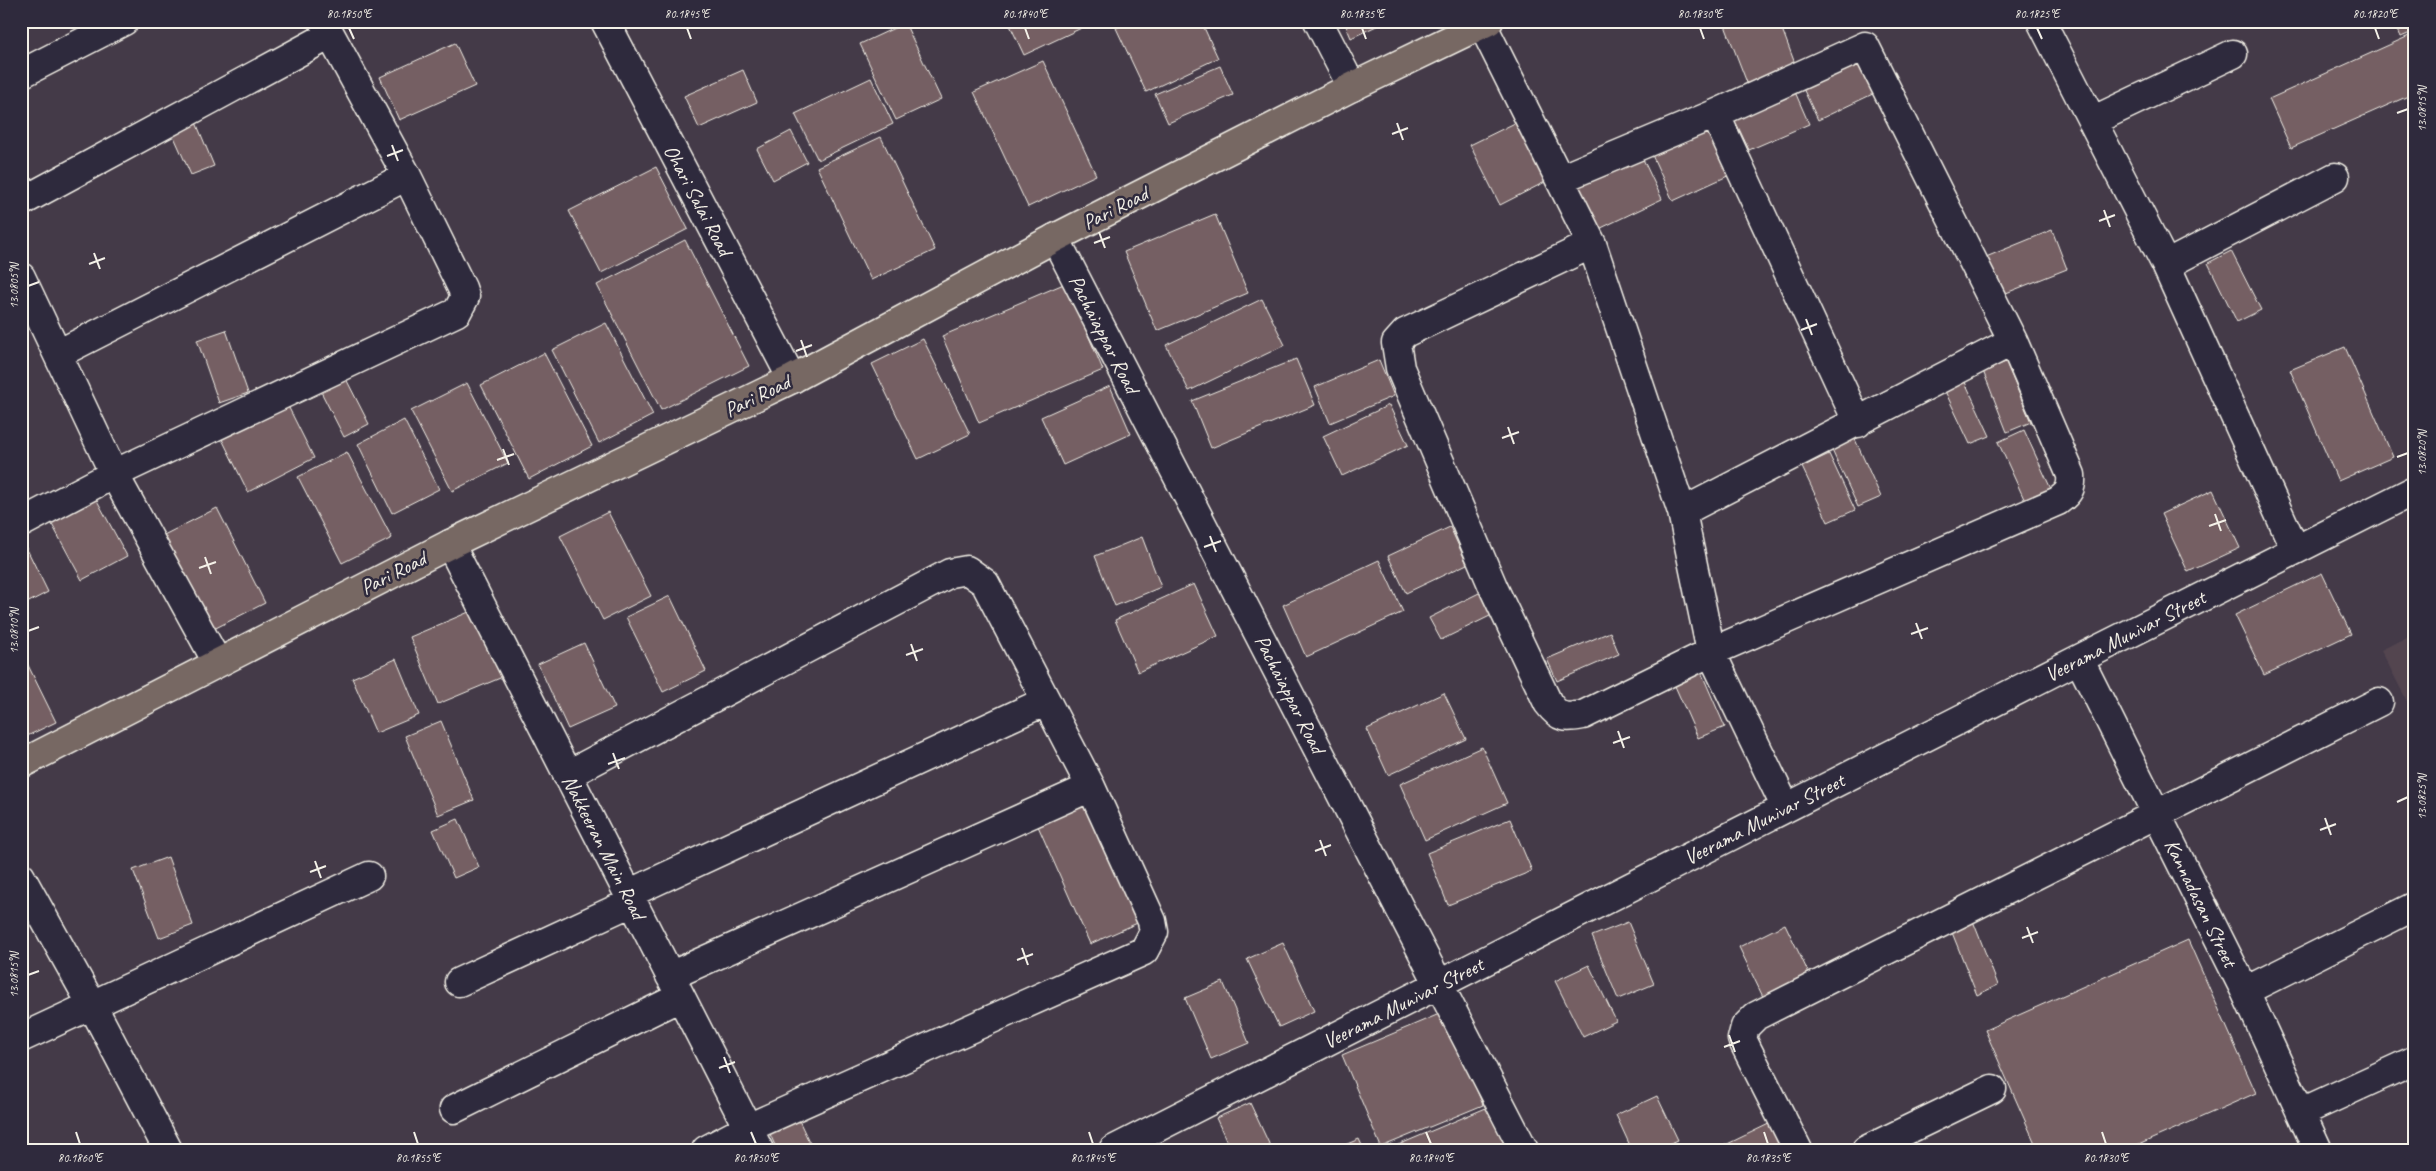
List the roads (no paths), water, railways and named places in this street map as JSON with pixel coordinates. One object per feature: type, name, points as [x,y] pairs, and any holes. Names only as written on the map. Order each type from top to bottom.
[{"type":"main road","name":"Pari Road","points":[[21,764],[450,544],[792,380],[1055,238],[1352,87],[1486,23]]},
{"type":"street","points":[[21,74],[124,21]]},
{"type":"street","name":"Ohari Salai Road","points":[[605,21],[792,380]]},
{"type":"street","points":[[1318,21],[1352,87]]},
{"type":"street","points":[[2041,21],[2166,265],[2296,549]]},
{"type":"street","points":[[1486,23],[1592,244],[1682,512],[1711,652],[1786,808]]},
{"type":"street","points":[[21,202],[326,28],[407,176],[465,297],[457,312],[114,474],[21,524]]},
{"type":"street","points":[[1560,179],[1715,114],[1865,46],[2013,341],[2071,475],[2072,487],[2058,501],[1711,652],[1583,715],[1567,718],[1556,713],[1548,703],[1494,589],[1400,368],[1396,344],[1405,333],[1592,244]]},
{"type":"street","points":[[2092,121],[2233,54]]},
{"type":"street","points":[[1715,114],[1858,422]]},
{"type":"street","points":[[58,354],[407,176]]},
{"type":"street","points":[[2166,265],[2335,177]]},
{"type":"street","name":"Pachaiappar Road","points":[[1055,238],[1524,1150]]},
{"type":"street","points":[[21,277],[114,474],[217,662]]},
{"type":"street","points":[[1682,512],[2013,341]]},
{"type":"street","name":"Veerama Munivar Street","points":[[1113,1150],[2079,658],[2415,490]]},
{"type":"street","name":"Nakkeeran Main Road","points":[[450,544],[753,1139]]},
{"type":"street","points":[[567,775],[950,574],[967,570],[985,583],[1090,787],[1152,920],[1154,932],[1144,950],[753,1139],[706,1150]]},
{"type":"street","name":"Kannadasan Street","points":[[2079,658],[2245,991],[2318,1150]]},
{"type":"street","points":[[459,982],[630,898],[1046,701]]},
{"type":"street","points":[[1798,1150],[1742,1038],[1745,1027],[1756,1016],[2379,702]]},
{"type":"street","points":[[454,1109],[675,986],[1090,787]]},
{"type":"street","points":[[21,1038],[369,876]]},
{"type":"street","points":[[21,877],[92,1005],[168,1150]]},
{"type":"street","points":[[2245,991],[2415,906]]},
{"type":"street","points":[[2302,1112],[2415,1060]]},
{"type":"street","points":[[1866,1150],[1992,1089]]}]
